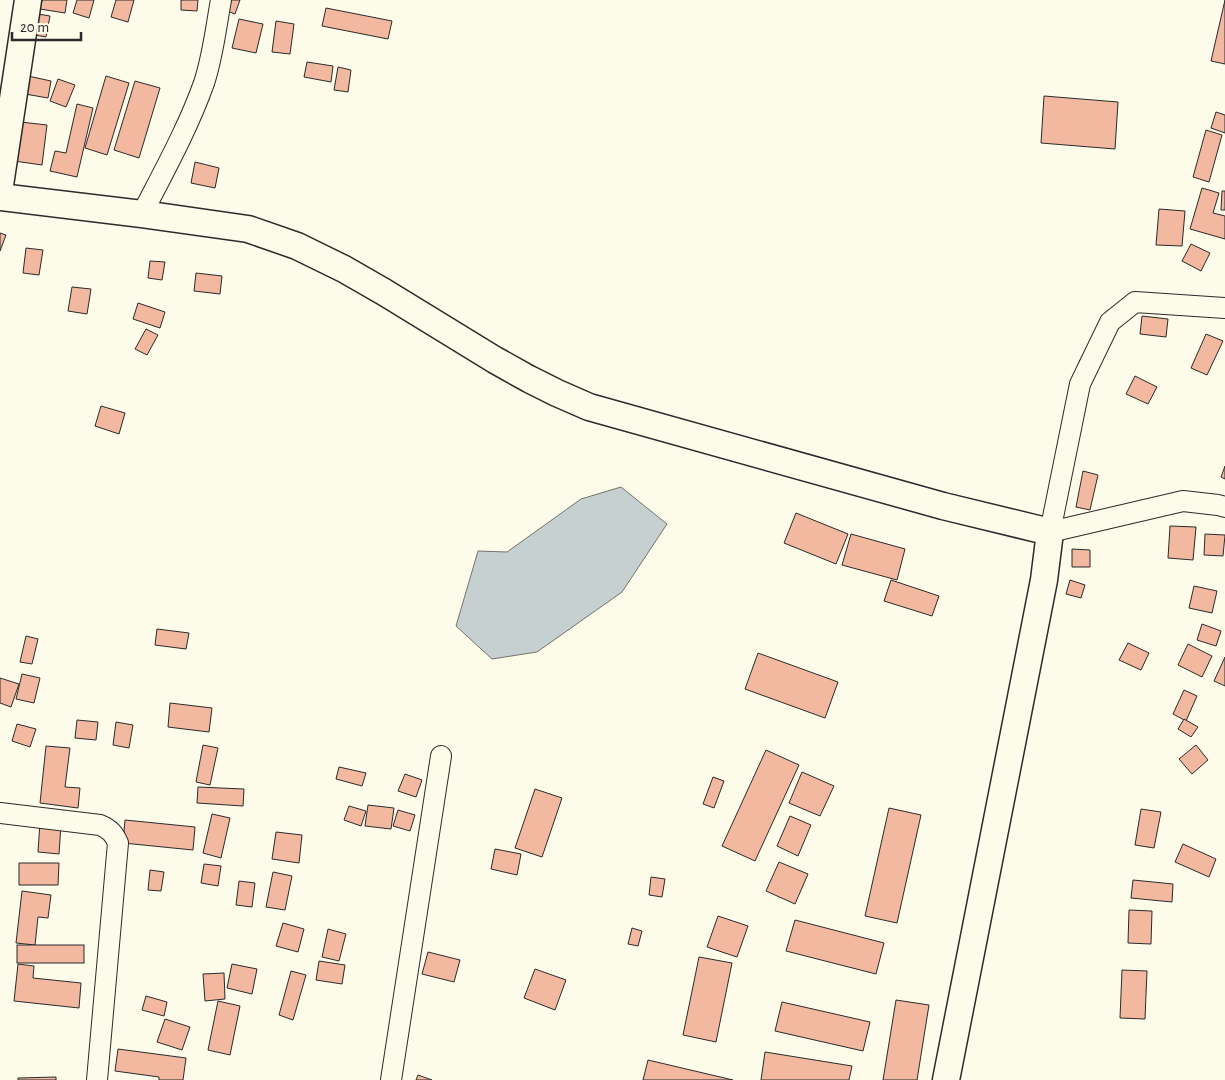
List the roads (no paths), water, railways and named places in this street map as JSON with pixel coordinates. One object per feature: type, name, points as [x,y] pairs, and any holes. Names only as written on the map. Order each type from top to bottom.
[{"type":"street","points":[[0,185],[28,0]]},
{"type":"street","points":[[142,214],[190,119],[205,81],[221,0]]},
{"type":"street","points":[[0,197],[248,229],[297,246],[344,269],[495,360],[529,379],[589,407],[943,506],[1050,532],[1183,501],[1225,507]]},
{"type":"street","points":[[946,1080],[1044,580],[1050,532],[1080,384],[1110,322],[1135,302],[1225,308]]},
{"type":"street","points":[[391,1080],[441,756]]},
{"type":"street","points":[[0,813],[100,825],[108,828],[118,843],[96,1080]]}]
